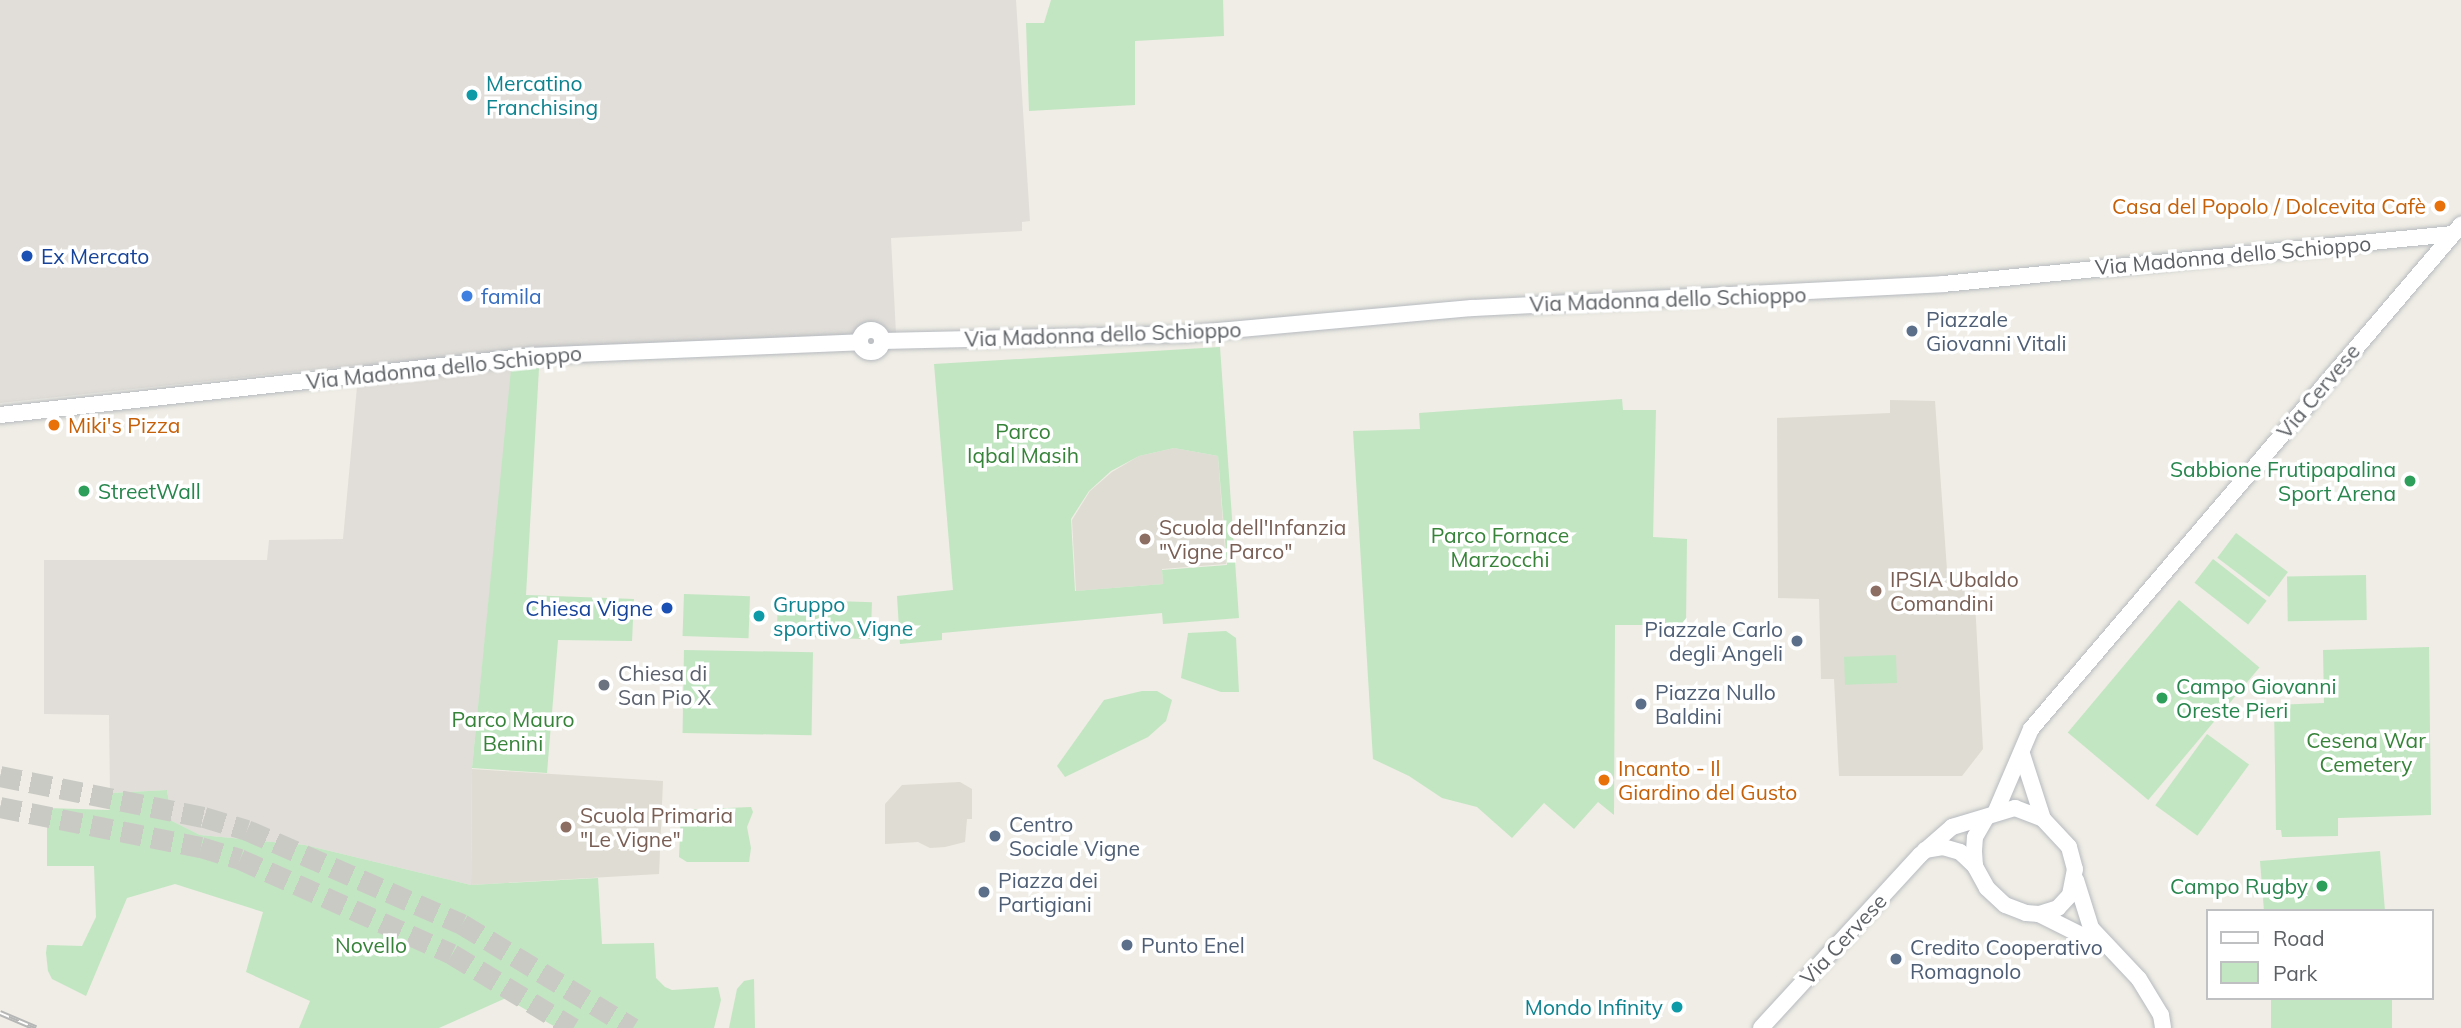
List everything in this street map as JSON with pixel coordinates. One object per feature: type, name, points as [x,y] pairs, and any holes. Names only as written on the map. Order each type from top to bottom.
[{"type":"street","name":"Via Madonna dello Schioppo","points":[[0,415],[531,356],[859,342],[862,349],[873,353],[879,349],[882,341],[1185,334],[1472,308],[1943,284],[2457,229]]},
{"type":"street","name":"Via Cervese","points":[[1761,1028],[1926,849],[1952,827],[1991,815],[2022,754],[2031,729],[2457,229]]},
{"type":"street","points":[[2022,754],[2043,819],[2069,847],[2091,928],[2139,979],[2161,1015],[2164,1028]]},
{"type":"street","points":[[1975,866],[1975,837],[1991,815],[2015,808],[2043,819]]},
{"type":"street","points":[[1926,849],[1943,847],[1960,852],[1975,866],[1987,887],[2005,905],[2026,913],[2039,914],[2058,908],[2070,895],[2076,880]]},
{"type":"street","points":[[2039,914],[2109,950]]},
{"type":"shaded area","points":[[0,0],[1016,0],[1030,221],[1022,222],[1022,231],[891,238],[896,333],[514,351],[472,768],[471,885],[305,845],[200,835],[172,821],[167,790],[110,793],[109,715],[44,714],[44,560],[267,560],[269,540],[343,539],[359,365],[0,403]]},
{"type":"shaded area","name":"IPSIA Ubaldo Comandini","points":[[1890,400],[1935,401],[1948,584],[1974,584],[1983,749],[1962,776],[1839,776],[1834,679],[1821,679],[1819,599],[1778,598],[1777,418],[1890,413]]},
{"type":"shaded area","points":[[1174,448],[1218,456],[1226,564],[1162,569],[1163,584],[1076,591],[1072,520],[1090,491],[1112,472],[1139,456]]},
{"type":"shaded area","name":"Scuola Primaria \"Le Vigne\"","points":[[472,769],[663,781],[659,874],[471,885]]},
{"type":"shaded area","points":[[960,782],[972,789],[972,819],[967,819],[965,842],[930,848],[918,842],[885,844],[885,804],[902,785]]},
{"type":"green space","points":[[1051,0],[1223,0],[1224,36],[1135,41],[1135,105],[1029,111],[1026,23],[1044,23]]},
{"type":"green space","name":"Parco Iqbal Masih","points":[[1220,347],[1239,618],[1163,624],[1162,613],[942,633],[942,640],[900,644],[897,596],[953,590],[934,364]],"holes":[[[1174,448],[1218,456],[1227,565],[1162,570],[1163,584],[1075,591],[1071,519],[1089,491],[1111,471],[1139,456]]]},
{"type":"green space","name":"Parco Mauro Benini","points":[[539,368],[526,595],[634,599],[632,641],[558,640],[547,773],[472,768],[511,369]]},
{"type":"green space","name":"Parco Fornace Marzocchi","points":[[1622,399],[1623,410],[1656,410],[1653,537],[1687,539],[1686,625],[1615,625],[1614,815],[1598,802],[1574,829],[1544,803],[1512,838],[1477,807],[1442,798],[1409,776],[1373,759],[1353,431],[1420,429],[1419,413]]},
{"type":"green space","points":[[2236,533],[2288,572],[2269,597],[2217,558]]},
{"type":"green space","points":[[2213,559],[2267,601],[2248,625],[2195,583]]},
{"type":"green space","points":[[2366,575],[2367,620],[2288,621],[2287,576]]},
{"type":"green space","points":[[684,594],[750,596],[748,638],[683,636]]},
{"type":"green space","points":[[778,599],[872,602],[871,639],[777,636]]},
{"type":"green space","name":"Campo Giovanni Oreste Pieri","points":[[2179,600],[2259,667],[2148,800],[2068,733]]},
{"type":"green space","points":[[1226,631],[1236,638],[1239,692],[1221,692],[1181,678],[1188,633]]},
{"type":"green space","name":"Cesena War Cemetery","points":[[2429,647],[2431,815],[2338,818],[2338,836],[2282,837],[2281,830],[2276,830],[2274,705],[2324,703],[2323,650]]},
{"type":"green space","points":[[684,650],[813,652],[812,735],[683,733]]},
{"type":"green space","points":[[1896,655],[1897,683],[1845,685],[1844,657]]},
{"type":"green space","points":[[1142,691],[1157,691],[1172,700],[1166,721],[1148,737],[1065,777],[1057,766],[1104,700]]},
{"type":"green space","points":[[2207,734],[2249,765],[2197,836],[2155,805]]},
{"type":"green space","name":"Novello","points":[[167,790],[172,821],[200,835],[305,845],[471,885],[598,878],[602,944],[654,943],[656,978],[665,987],[672,990],[718,987],[721,1000],[714,1028],[557,1028],[506,998],[439,1028],[299,1028],[310,1001],[246,972],[263,912],[175,884],[127,898],[86,996],[52,979],[48,971],[47,945],[82,946],[96,917],[94,866],[47,866],[47,808],[110,810],[110,793]]},
{"type":"green space","points":[[751,807],[753,812],[747,827],[751,848],[749,862],[687,862],[679,857],[681,810]]},
{"type":"green space","name":"Campo Rugby","points":[[2380,851],[2385,909],[2264,909],[2260,861]]},
{"type":"green space","points":[[754,979],[755,1028],[729,1028],[737,989],[744,981]]},
{"type":"green space","points":[[2271,1000],[2392,1000],[2392,1028],[2271,1028]]},
{"type":"tunnel","points":[[0,776],[204,817],[247,830],[462,924],[633,1028]]},
{"type":"tunnel","points":[[0,807],[201,847],[240,859],[452,954],[573,1028]]},
{"type":"railway","points":[[0,1013],[36,1028]]},
{"type":"place","name":"Mercatino Franchising","points":[[472,95]]},
{"type":"place","name":"Casa del Popolo / Dolcevita Cafè","points":[[2440,206]]},
{"type":"place","name":"Ex Mercato","points":[[27,256]]},
{"type":"place","name":"famila","points":[[467,296]]},
{"type":"place","name":"Piazzale Giovanni Vitali","points":[[1912,331]]},
{"type":"place","name":"Miki's Pizza","points":[[54,425]]},
{"type":"place","name":"Sabbione Frutipapalina Sport Arena","points":[[2410,481]]},
{"type":"place","name":"StreetWall","points":[[84,491]]},
{"type":"place","name":"Scuola dell'Infanzia \"Vigne Parco\"","points":[[1145,539]]},
{"type":"place","name":"IPSIA Ubaldo Comandini","points":[[1876,591]]},
{"type":"place","name":"Chiesa Vigne","points":[[667,608]]},
{"type":"place","name":"Gruppo sportivo Vigne","points":[[759,616]]},
{"type":"place","name":"Piazzale Carlo degli Angeli","points":[[1797,641]]},
{"type":"place","name":"Chiesa di San Pio X","points":[[604,685]]},
{"type":"place","name":"Campo Giovanni Oreste Pieri","points":[[2162,698]]},
{"type":"place","name":"Piazza Nullo Baldini","points":[[1641,704]]},
{"type":"place","name":"Incanto - Il Giardino del Gusto","points":[[1604,780]]},
{"type":"place","name":"Scuola Primaria \"Le Vigne\"","points":[[566,827]]},
{"type":"place","name":"Centro Sociale Vigne","points":[[995,836]]},
{"type":"place","name":"Campo Rugby","points":[[2322,886]]},
{"type":"place","name":"Piazza dei Partigiani","points":[[984,892]]},
{"type":"place","name":"Punto Enel","points":[[1127,945]]},
{"type":"place","name":"Credito Cooperativo Romagnolo","points":[[1896,959]]},
{"type":"place","name":"Mondo Infinity","points":[[1677,1007]]}]
